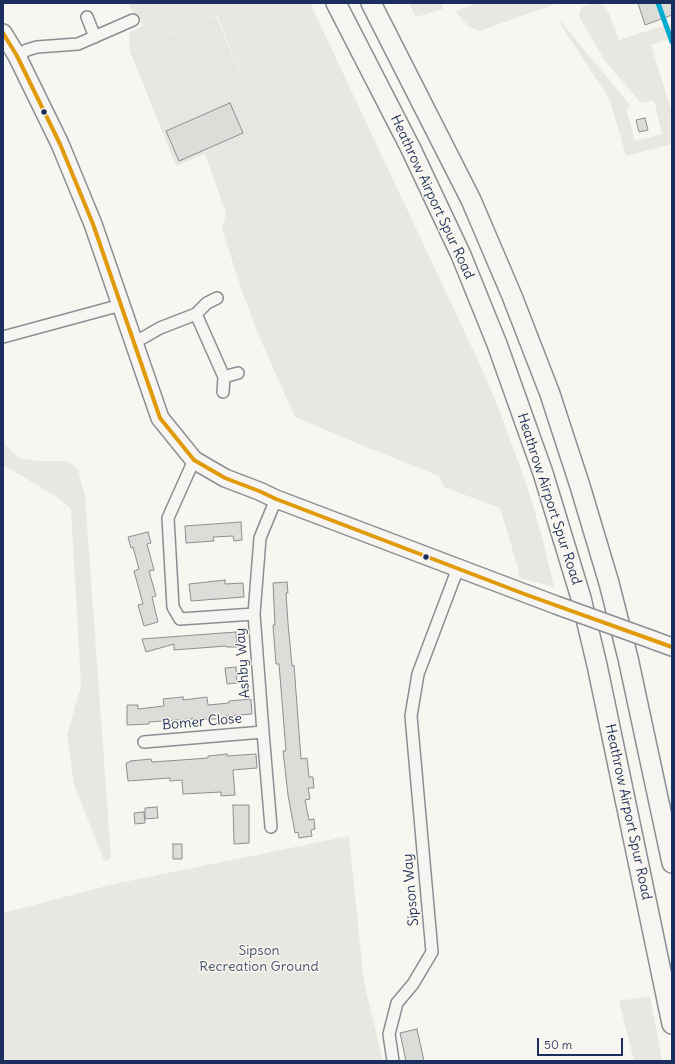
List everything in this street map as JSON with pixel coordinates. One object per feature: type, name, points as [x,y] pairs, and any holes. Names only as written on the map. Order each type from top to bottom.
[{"type":"highway","name":"Heathrow Airport Spur Road","points":[[336,3],[411,149],[461,255],[497,344],[544,473],[581,598],[597,665],[672,1024]]},
{"type":"highway","points":[[371,3],[470,200],[512,296],[550,394],[580,486],[609,583],[628,658],[672,863]]},
{"type":"main road","points":[[3,33],[17,56],[60,144],[93,224],[160,418],[194,460],[225,478],[276,499],[556,605],[672,647]]},
{"type":"street","points":[[87,17],[95,37]]},
{"type":"street","points":[[17,56],[37,47],[78,44],[133,20]]},
{"type":"street","points":[[134,343],[160,328],[196,314],[206,303],[217,298]]},
{"type":"street","points":[[3,337],[121,305]]},
{"type":"street","points":[[196,314],[224,377],[223,392]]},
{"type":"street","points":[[224,377],[238,373]]},
{"type":"street","points":[[194,460],[168,518],[173,607],[180,620],[254,614]]},
{"type":"street","name":"Ashby Way","points":[[271,827],[254,614],[260,538],[276,499]]},
{"type":"street","name":"Sipson Way","points":[[393,1061],[389,1034],[397,1003],[413,984],[432,952],[411,716],[418,674],[458,568]]},
{"type":"street","name":"Bomer Close","points":[[144,742],[263,732]]},
{"type":"shaded area","points":[[216,16],[265,134],[228,149],[226,145],[176,166],[130,51]]},
{"type":"green space","points":[[127,3],[310,3],[483,371],[500,412],[528,489],[543,540],[554,587],[519,578],[519,571],[500,508],[444,487],[439,476],[295,417],[258,334],[243,294],[222,229],[226,213],[205,154],[226,145],[228,149],[265,134],[217,15],[130,51],[129,33],[143,26]]},
{"type":"green space","points":[[409,3],[442,3],[443,9],[416,17]]},
{"type":"green space","points":[[479,3],[559,3],[479,31],[469,27],[455,11]]},
{"type":"green space","points":[[591,3],[600,3],[605,7],[619,40],[672,23],[672,38],[651,45],[672,113],[672,144],[626,156],[610,100],[558,20],[631,106],[626,108],[635,141],[662,134],[654,100],[641,103],[605,61],[581,20],[579,16],[582,7]]},
{"type":"green space","points":[[3,441],[4,444],[19,458],[37,461],[67,461],[78,469],[85,497],[111,857],[109,860],[105,861],[74,784],[67,735],[81,686],[71,509],[57,497],[3,465]]},
{"type":"green space","name":"Sipson Recreation Ground","points":[[349,836],[364,983],[383,1061],[3,1061],[3,913],[114,884]]},
{"type":"green space","points":[[650,996],[662,1061],[634,1061],[619,1001]]},
{"type":"building","points":[[638,3],[672,3],[672,15],[645,25]]},
{"type":"building","points":[[230,103],[243,133],[179,161],[166,131]]},
{"type":"building","points":[[645,118],[648,130],[639,132],[636,120]]},
{"type":"building","points":[[241,522],[242,540],[234,541],[233,536],[213,537],[214,541],[186,543],[185,526]]},
{"type":"building","points":[[148,532],[151,543],[147,544],[154,570],[149,571],[156,596],[152,597],[158,622],[144,626],[138,605],[143,604],[134,571],[139,569],[133,547],[131,548],[128,537]]},
{"type":"building","points":[[225,580],[225,584],[243,583],[244,597],[191,601],[189,584]]},
{"type":"building","points":[[287,582],[288,593],[286,593],[288,623],[292,666],[294,665],[301,759],[307,758],[309,777],[313,777],[314,788],[308,788],[310,799],[305,800],[309,820],[314,819],[315,829],[311,830],[312,836],[299,838],[298,832],[295,833],[288,795],[283,751],[286,751],[279,664],[276,664],[273,625],[275,625],[273,583]]},
{"type":"building","points":[[236,632],[237,647],[226,646],[174,650],[174,644],[146,652],[142,639]]},
{"type":"building","points":[[236,667],[237,683],[227,684],[225,668]]},
{"type":"building","points":[[183,697],[183,700],[207,697],[208,705],[251,699],[252,714],[226,716],[226,718],[216,719],[205,718],[127,725],[127,705],[138,705],[138,709],[164,706],[163,699]]},
{"type":"building","points":[[227,754],[227,756],[256,754],[257,768],[233,770],[235,795],[221,796],[221,792],[183,794],[182,780],[170,781],[170,778],[128,781],[126,763],[130,761],[151,759],[152,762],[167,761],[208,758],[208,756]]},
{"type":"building","points":[[233,805],[249,805],[249,843],[234,844]]},
{"type":"building","points":[[157,807],[158,818],[145,819],[145,808]]},
{"type":"building","points":[[144,812],[145,823],[135,824],[134,813]]},
{"type":"building","points":[[173,844],[182,844],[182,859],[173,859]]},
{"type":"building","points":[[417,1029],[424,1061],[406,1061],[400,1033]]},
{"type":"transit line","points":[[658,3],[672,42]]},
{"type":"transit line","points":[[3,33],[17,56],[60,144],[93,224],[160,418],[194,460],[225,478],[276,499],[527,595],[672,647]]}]
